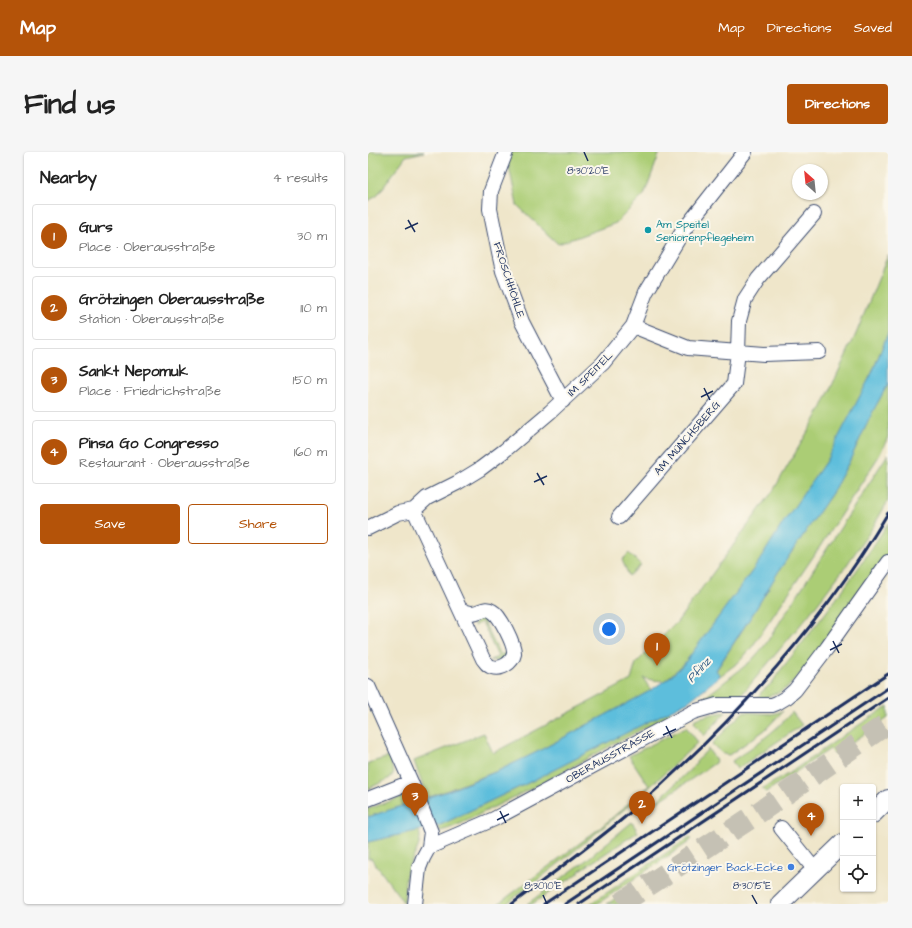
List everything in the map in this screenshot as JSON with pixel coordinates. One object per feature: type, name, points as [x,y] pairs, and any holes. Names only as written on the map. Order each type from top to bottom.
[{"type":"street","name":"FROSCHHÖHLE","points":[[506,152],[491,191],[490,209],[497,245],[504,271],[522,322],[563,401]]},
{"type":"street","name":"IM SPEITEL","points":[[368,528],[398,513],[414,510],[428,498],[480,469],[504,451],[563,401],[603,363],[633,326],[646,292],[683,231],[745,152]]},
{"type":"street","name":"AM MÜNCHSBERG","points":[[619,517],[734,384],[738,352],[739,321],[745,298],[758,279],[814,214]]},
{"type":"street","points":[[633,326],[688,348],[764,354],[819,352]]},
{"type":"street","points":[[414,510],[483,659],[493,668],[509,663],[513,659],[513,647],[500,618],[489,609],[482,610],[474,614],[467,614],[460,609]]},
{"type":"street","name":"OBERAUSSTRASSE","points":[[430,847],[494,819],[693,712],[717,706],[772,704],[782,700],[795,690],[852,614],[888,562]]},
{"type":"street","points":[[368,686],[413,787],[431,832],[430,847],[419,868],[415,904]]},
{"type":"street","points":[[368,799],[413,787]]},
{"type":"street","points":[[876,811],[888,799]]},
{"type":"street","points":[[781,828],[815,870]]},
{"type":"street","points":[[780,904],[840,846]]},
{"type":"green space","points":[[368,152],[424,152],[406,156],[377,196],[368,201]]},
{"type":"green space","points":[[506,152],[660,152],[644,195],[616,223],[558,244],[517,205]]},
{"type":"green space","points":[[888,255],[888,333],[872,373],[826,461],[783,523],[758,563],[684,664],[664,681],[643,678],[651,690],[537,752],[500,770],[427,798],[414,761],[484,733],[493,753],[631,680],[636,663],[677,622],[773,491],[821,409],[856,334]]},
{"type":"green space","points":[[888,384],[888,437],[879,456],[752,647],[739,662],[720,676],[716,671],[780,569],[832,493]]},
{"type":"green space","points":[[888,454],[888,501],[873,527],[846,566],[807,617],[738,699],[703,699],[751,661],[765,645]]},
{"type":"green space","points":[[888,523],[888,552],[817,655],[789,686],[778,693],[761,699],[756,699],[761,694],[760,693],[772,683],[836,599],[863,562]]},
{"type":"green space","points":[[629,553],[641,565],[629,576],[622,560]]},
{"type":"green space","points":[[484,615],[492,618],[484,622],[500,655],[508,652],[502,662],[490,660],[498,657],[482,622],[474,626],[476,619]]},
{"type":"green space","points":[[888,706],[888,718],[835,754],[830,749],[766,792],[762,789],[791,772]]},
{"type":"green space","points":[[669,711],[671,713],[670,715],[540,784],[461,823],[440,831],[438,826],[530,782]]},
{"type":"green space","points":[[783,711],[765,730],[729,755],[723,754],[712,744],[743,712],[772,714]]},
{"type":"green space","points":[[726,712],[704,736],[694,722],[695,719]]},
{"type":"green space","points":[[792,712],[802,725],[737,769],[732,761],[771,733]]},
{"type":"green space","points":[[686,727],[698,742],[675,764],[629,806],[556,866],[506,904],[498,904],[600,828],[649,786],[629,756]]},
{"type":"green space","points":[[708,749],[716,760],[715,763],[652,806],[696,764],[696,762]]},
{"type":"green space","points":[[389,757],[394,773],[390,778],[368,789],[368,763]]},
{"type":"green space","points":[[402,797],[406,797],[409,804],[368,817],[368,809]]},
{"type":"green space","points":[[632,822],[638,832],[532,904],[527,904],[585,861]]},
{"type":"green space","points":[[419,830],[420,842],[406,875],[404,903],[371,858],[368,859],[368,842]]},
{"type":"green space","points":[[690,837],[692,839],[689,842],[597,904],[590,904]]},
{"type":"green space","points":[[626,892],[635,904],[607,904]]},
{"type":"water","name":"Pfinz","points":[[888,333],[888,384],[832,493],[780,569],[716,670],[720,676],[689,701],[530,782],[438,826],[368,842],[368,817],[448,791],[500,770],[537,752],[648,692],[670,677],[684,664],[758,563],[783,523],[826,461],[872,373]]},
{"type":"tunnel","points":[[620,904],[758,813],[888,723]]},
{"type":"railway","points":[[512,904],[625,817],[663,784],[735,713],[802,637],[861,556],[888,513]]},
{"type":"railway","points":[[544,904],[888,674]]},
{"type":"railway","points":[[565,904],[888,688]]},
{"type":"railway","points":[[579,904],[888,698]]},
{"type":"place","name":"Am Speitel Seniorenpflegeheim","points":[[648,230]]},
{"type":"place","name":"Gurs","points":[[657,666]]},
{"type":"place","name":"Sankt Nepomuk","points":[[415,816]]},
{"type":"place","name":"Grötzingen Oberausstraße","points":[[642,824]]},
{"type":"place","name":"Pinsa Go Congresso","points":[[811,836]]},
{"type":"place","name":"Grötzinger Back-Ecke","points":[[791,867]]}]
